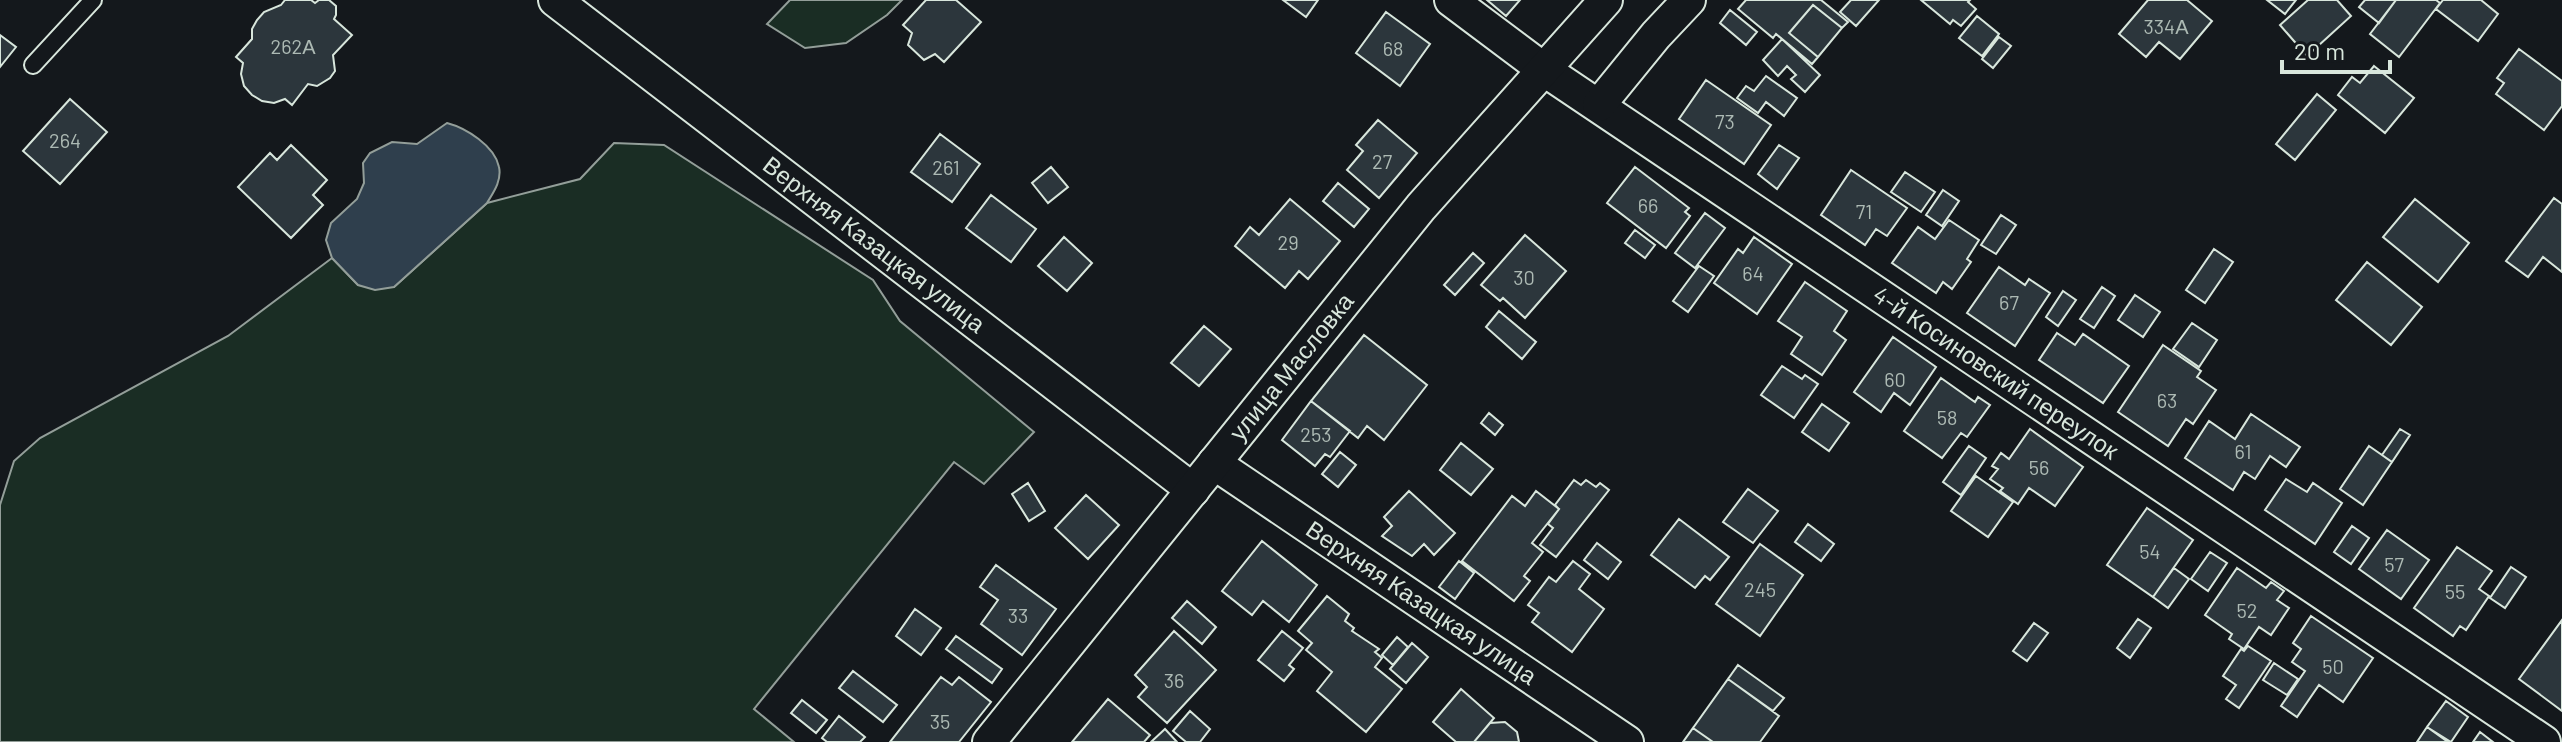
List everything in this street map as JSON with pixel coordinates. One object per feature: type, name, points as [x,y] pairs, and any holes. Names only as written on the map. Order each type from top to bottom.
[{"type":"street","name":"Верхняя Казацкая улица","points":[[555,0],[1193,490]]},
{"type":"street","name":"4-й Косиновский переулок","points":[[1451,0],[1543,69],[2544,742]]},
{"type":"street","name":"улица Масловка","points":[[989,742],[1421,207],[1606,0]]},
{"type":"street","points":[[1599,105],[1689,0]]},
{"type":"street","name":"Верхняя Казацкая улица","points":[[1214,463],[1627,742]]},
{"type":"lane","points":[[33,65],[93,0]]},
{"type":"green space","points":[[790,0],[902,0],[887,15],[846,43],[805,48],[767,24]]},
{"type":"green space","points":[[614,143],[664,145],[873,280],[900,321],[1034,432],[984,484],[954,462],[754,709],[794,742],[0,742],[0,505],[14,461],[40,438],[228,336],[332,258],[358,285],[394,287],[487,203],[580,179]]},
{"type":"water","points":[[447,123],[471,134],[492,152],[500,172],[494,191],[487,203],[394,287],[375,290],[358,285],[332,258],[326,240],[331,223],[357,199],[364,183],[363,163],[370,153],[392,142],[417,144]]},
{"type":"building","points":[[285,0],[311,0],[315,3],[329,0],[336,6],[334,19],[352,35],[333,55],[335,71],[330,78],[317,86],[308,84],[292,105],[285,99],[274,103],[252,95],[244,86],[241,74],[243,63],[236,57],[252,39],[252,29],[257,20],[264,12]]},
{"type":"building","points":[[926,0],[956,0],[981,22],[944,62],[935,54],[924,60],[908,45],[912,33],[903,25]]},
{"type":"building","points":[[1283,0],[1318,0],[1306,17]]},
{"type":"building","points":[[1487,0],[1520,0],[1506,16]]},
{"type":"building","points":[[1746,0],[1821,0],[1848,22],[1842,28],[1813,5],[1789,33],[1818,57],[1812,64],[1776,34],[1773,38],[1738,9]]},
{"type":"building","points":[[1851,0],[1879,0],[1856,26],[1840,12]]},
{"type":"building","points":[[1921,0],[1970,0],[1968,2],[1976,9],[1961,26],[1953,20],[1950,24]]},
{"type":"building","points":[[2148,0],[2187,0],[2212,21],[2180,59],[2159,42],[2146,57],[2119,34]]},
{"type":"building","points":[[2267,0],[2296,0],[2285,14]]},
{"type":"building","points":[[2308,0],[2337,0],[2351,16],[2307,56],[2280,25]]},
{"type":"building","points":[[2365,0],[2396,0],[2379,23],[2359,7]]},
{"type":"building","points":[[2396,0],[2436,0],[2440,3],[2399,57],[2370,34]]},
{"type":"building","points":[[2443,0],[2481,0],[2498,14],[2478,41],[2436,9]]},
{"type":"building","points":[[1813,5],[1842,28],[1818,57],[1789,33]]},
{"type":"building","points":[[1730,10],[1757,32],[1746,45],[1720,23]]},
{"type":"building","points":[[1386,12],[1430,44],[1400,86],[1356,53]]},
{"type":"building","points":[[1977,16],[1999,34],[1982,56],[1959,38]]},
{"type":"building","points":[[0,35],[16,47],[0,67]]},
{"type":"building","points":[[1999,37],[2011,46],[1993,68],[1982,59]]},
{"type":"building","points":[[1782,39],[1820,75],[1805,92],[1791,79],[1796,75],[1787,66],[1778,76],[1763,60]]},
{"type":"building","points":[[2519,49],[2562,81],[2562,106],[2544,130],[2496,94],[2504,83],[2497,78]]},
{"type":"building","points":[[2374,66],[2414,98],[2385,133],[2338,95],[2352,77],[2360,83]]},
{"type":"building","points":[[1766,76],[1797,98],[1784,116],[1766,102],[1758,113],[1737,98],[1746,86],[1754,91]]},
{"type":"building","points":[[1706,80],[1771,125],[1744,164],[1679,119]]},
{"type":"building","points":[[2317,94],[2336,110],[2295,160],[2276,144]]},
{"type":"building","points":[[70,99],[107,132],[60,184],[23,151]]},
{"type":"building","points":[[1378,120],[1417,153],[1379,198],[1347,170],[1363,151],[1356,145]]},
{"type":"building","points":[[940,134],[980,164],[952,202],[911,172]]},
{"type":"building","points":[[291,145],[327,180],[313,195],[323,205],[291,238],[238,187],[270,153],[277,160]]},
{"type":"building","points":[[1779,145],[1799,158],[1777,189],[1758,174]]},
{"type":"building","points":[[1051,167],[1068,187],[1048,203],[1032,183]]},
{"type":"building","points":[[1635,167],[1689,208],[1685,212],[1690,216],[1666,248],[1607,203]]},
{"type":"building","points":[[1851,170],[1907,208],[1887,236],[1876,229],[1865,245],[1821,215]]},
{"type":"building","points":[[1905,172],[1935,192],[1921,212],[1891,192]]},
{"type":"building","points":[[1338,183],[1369,209],[1354,227],[1323,201]]},
{"type":"building","points":[[1943,190],[1959,201],[1942,226],[1926,215]]},
{"type":"building","points":[[991,195],[1036,229],[1011,262],[966,228]]},
{"type":"building","points":[[2554,198],[2562,204],[2562,272],[2543,257],[2528,277],[2506,261]]},
{"type":"building","points":[[1290,199],[1340,241],[1308,279],[1299,271],[1285,288],[1235,246],[1250,227],[1259,235]]},
{"type":"building","points":[[2415,199],[2469,243],[2438,282],[2383,237]]},
{"type":"building","points":[[1705,213],[1725,228],[1695,268],[1675,253]]},
{"type":"building","points":[[2001,215],[2016,225],[1996,254],[1981,245]]},
{"type":"building","points":[[1949,220],[1979,240],[1967,259],[1971,262],[1952,289],[1943,282],[1936,293],[1892,263],[1918,227],[1935,239]]},
{"type":"building","points":[[1635,230],[1655,245],[1645,258],[1625,243]]},
{"type":"building","points":[[1525,235],[1566,271],[1525,318],[1503,298],[1500,301],[1481,285]]},
{"type":"building","points":[[1064,237],[1092,263],[1067,291],[1038,266]]},
{"type":"building","points":[[1754,237],[1792,264],[1757,314],[1714,283],[1738,249],[1743,253]]},
{"type":"building","points":[[2214,249],[2233,262],[2205,303],[2186,290]]},
{"type":"building","points":[[1473,253],[1484,263],[1455,295],[1444,285]]},
{"type":"building","points":[[2367,262],[2422,307],[2391,345],[2336,300]]},
{"type":"building","points":[[1699,266],[1714,276],[1688,312],[1673,301]]},
{"type":"building","points":[[1999,267],[2025,285],[2029,279],[2050,293],[2015,346],[1967,313]]},
{"type":"building","points":[[1805,282],[1847,311],[1834,331],[1846,340],[1822,375],[1791,354],[1802,337],[1778,321]]},
{"type":"building","points":[[2102,287],[2115,296],[2094,328],[2080,319]]},
{"type":"building","points":[[2063,291],[2076,300],[2058,326],[2046,317]]},
{"type":"building","points":[[2135,295],[2160,312],[2143,337],[2118,320]]},
{"type":"building","points":[[1499,311],[1536,342],[1522,359],[1486,327]]},
{"type":"building","points":[[2192,323],[2217,340],[2199,367],[2173,349]]},
{"type":"building","points":[[1204,326],[1231,349],[1199,386],[1171,363]]},
{"type":"building","points":[[2057,333],[2075,345],[2083,334],[2129,366],[2103,403],[2039,360]]},
{"type":"building","points":[[1364,335],[1427,385],[1384,440],[1367,426],[1358,438],[1311,401]]},
{"type":"building","points":[[1893,337],[1936,367],[1910,405],[1894,393],[1881,412],[1854,392]]},
{"type":"building","points":[[2163,345],[2201,371],[2197,377],[2216,390],[2193,424],[2186,419],[2168,446],[2118,412]]},
{"type":"building","points":[[1782,366],[1802,379],[1805,375],[1818,384],[1794,418],[1761,395]]},
{"type":"building","points":[[1941,378],[1975,402],[1978,397],[1990,405],[1967,437],[1961,433],[1942,458],[1904,431]]},
{"type":"building","points":[[1311,401],[1350,431],[1330,457],[1325,454],[1315,466],[1282,440]]},
{"type":"building","points":[[1822,404],[1849,423],[1829,451],[1802,432]]},
{"type":"building","points":[[1489,413],[1503,425],[1495,435],[1481,423]]},
{"type":"building","points":[[2251,414],[2300,447],[2286,467],[2270,456],[2255,479],[2244,472],[2233,490],[2185,458],[2209,421],[2235,439]]},
{"type":"building","points":[[2030,429],[2083,467],[2055,506],[2029,488],[2018,504],[1990,479],[1998,469],[1992,466],[2001,453],[2009,459]]},
{"type":"building","points":[[2400,429],[2410,435],[2392,462],[2382,455]]},
{"type":"building","points":[[1461,443],[1493,469],[1471,495],[1440,470]]},
{"type":"building","points":[[1969,446],[1986,458],[1961,495],[1943,482]]},
{"type":"building","points":[[2369,446],[2392,462],[2363,505],[2340,489]]},
{"type":"building","points":[[1340,452],[1356,465],[1338,487],[1322,474]]},
{"type":"building","points":[[1976,476],[2013,502],[1988,537],[1951,511]]},
{"type":"building","points":[[2286,479],[2307,492],[2313,483],[2342,503],[2315,544],[2265,510]]},
{"type":"building","points":[[1574,480],[1581,485],[1586,480],[1596,487],[1600,483],[1609,490],[1556,557],[1540,545],[1553,528],[1548,524],[1559,509],[1555,505]]},
{"type":"building","points":[[1028,483],[1045,511],[1029,521],[1012,494]]},
{"type":"building","points":[[1748,489],[1778,511],[1753,543],[1723,522]]},
{"type":"building","points":[[1409,491],[1455,533],[1434,555],[1424,544],[1412,556],[1382,536],[1392,526],[1384,517]]},
{"type":"building","points":[[1536,491],[1559,509],[1532,543],[1543,552],[1524,576],[1530,581],[1514,601],[1462,561],[1512,496],[1525,506]]},
{"type":"building","points":[[1086,495],[1119,525],[1088,559],[1055,528]]},
{"type":"building","points":[[2147,508],[2193,540],[2153,597],[2107,565]]},
{"type":"building","points":[[1679,519],[1729,557],[1710,580],[1705,576],[1695,588],[1651,555]]},
{"type":"building","points":[[1808,524],[1834,544],[1821,561],[1795,542]]},
{"type":"building","points":[[2352,526],[2369,538],[2351,564],[2334,552]]},
{"type":"building","points":[[2387,530],[2429,560],[2401,599],[2359,569]]},
{"type":"building","points":[[1262,541],[1317,585],[1289,622],[1263,601],[1252,615],[1222,591]]},
{"type":"building","points":[[1597,543],[1621,562],[1608,579],[1584,560]]},
{"type":"building","points":[[1760,544],[1803,575],[1760,636],[1716,604]]},
{"type":"building","points":[[2457,547],[2492,571],[2479,589],[2489,596],[2466,630],[2460,626],[2453,636],[2414,608]]},
{"type":"building","points":[[2210,552],[2227,563],[2208,591],[2191,579]]},
{"type":"building","points":[[1459,561],[1474,573],[1455,599],[1439,587]]},
{"type":"building","points":[[1573,561],[1590,574],[1579,589],[1604,609],[1572,652],[1532,622],[1539,613],[1528,605],[1549,577],[1556,582]]},
{"type":"building","points":[[996,565],[1056,609],[1022,655],[981,624],[998,600],[980,587]]},
{"type":"building","points":[[2511,567],[2526,577],[2505,608],[2490,598]]},
{"type":"building","points":[[2174,568],[2189,579],[2168,608],[2153,597]]},
{"type":"building","points":[[2237,568],[2266,588],[2271,582],[2284,591],[2277,600],[2289,608],[2271,635],[2259,627],[2244,649],[2229,639],[2232,634],[2205,615]]},
{"type":"building","points":[[1327,596],[1349,614],[1345,621],[1354,628],[1352,631],[1379,649],[1375,652],[1382,658],[1375,667],[1402,689],[1366,732],[1317,691],[1332,672],[1306,650],[1312,643],[1298,631]]},
{"type":"building","points":[[1187,601],[1216,627],[1202,644],[1172,618]]},
{"type":"building","points":[[915,609],[941,628],[921,655],[896,636]]},
{"type":"building","points":[[2311,616],[2373,658],[2343,702],[2319,685],[2297,717],[2281,706],[2305,671],[2292,662],[2301,649],[2293,643]]},
{"type":"building","points":[[2138,619],[2151,628],[2130,658],[2117,648]]},
{"type":"building","points":[[2562,620],[2562,711],[2519,679]]},
{"type":"building","points":[[2034,623],[2048,633],[2027,661],[2013,651]]},
{"type":"building","points":[[1174,631],[1216,670],[1167,723],[1138,697],[1147,687],[1135,675]]},
{"type":"building","points":[[1282,631],[1303,648],[1289,665],[1294,669],[1284,681],[1258,660]]},
{"type":"building","points":[[956,636],[1002,669],[992,683],[946,649]]},
{"type":"building","points":[[1397,637],[1408,647],[1393,665],[1382,655]]},
{"type":"building","points":[[1412,643],[1428,657],[1406,683],[1390,669]]},
{"type":"building","points":[[2248,646],[2271,661],[2239,708],[2226,699],[2236,685],[2223,676],[2241,649],[2244,651]]},
{"type":"building","points":[[2274,663],[2298,679],[2287,695],[2263,680]]},
{"type":"building","points":[[1738,665],[1784,698],[1773,711],[1728,679]]},
{"type":"building","points":[[853,671],[897,705],[883,722],[839,688]]},
{"type":"building","points":[[941,677],[952,685],[959,677],[991,702],[959,742],[890,742]]},
{"type":"building","points":[[1728,679],[1779,716],[1760,742],[1713,742],[1693,728]]},
{"type":"building","points":[[1461,689],[1494,718],[1474,742],[1456,742],[1433,722]]},
{"type":"building","points":[[1108,699],[1150,735],[1144,742],[1072,742]]},
{"type":"building","points":[[802,700],[827,720],[816,733],[791,713]]},
{"type":"building","points":[[2446,701],[2468,717],[2451,742],[2427,727]]},
{"type":"building","points":[[1190,711],[1210,729],[1200,742],[1186,742],[1173,731]]},
{"type":"building","points":[[839,716],[865,737],[860,742],[827,742],[822,738]]},
{"type":"building","points":[[1505,722],[1517,732],[1519,742],[1474,742],[1490,723]]},
{"type":"building","points":[[2427,727],[2448,742],[2417,742]]},
{"type":"building","points":[[1693,728],[1713,742],[1683,742]]},
{"type":"building","points":[[1165,729],[1177,742],[1151,742]]},
{"type":"building","points":[[2480,732],[2493,742],[2473,742]]}]
